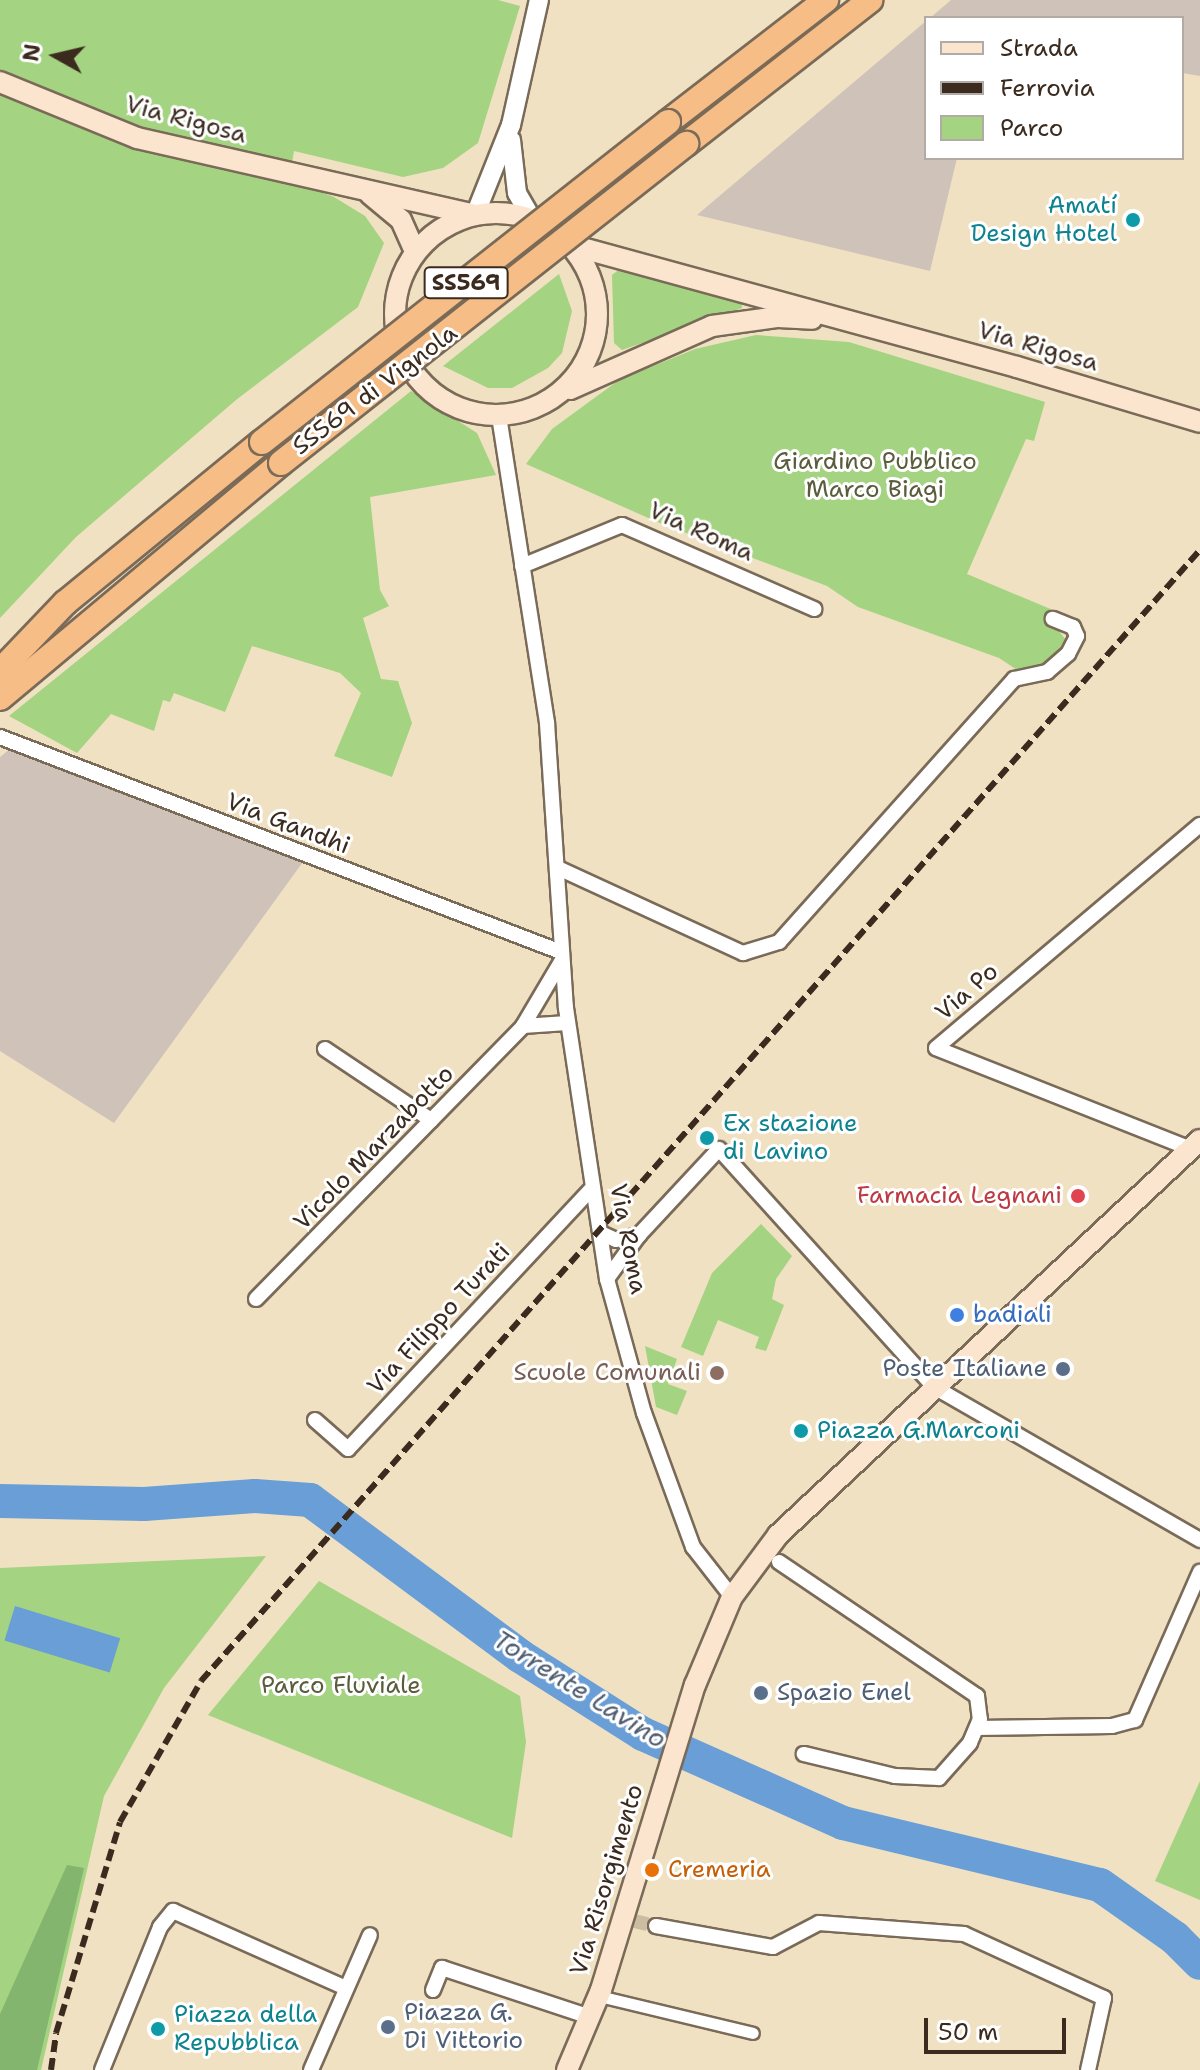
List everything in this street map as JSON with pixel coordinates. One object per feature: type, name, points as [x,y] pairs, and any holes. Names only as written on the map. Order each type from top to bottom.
[{"type":"highway","name":"SS569 di Vignola","points":[[0,671],[65,603],[262,442],[826,0]]},
{"type":"highway","name":"SS569 di Vignola","points":[[0,698],[281,463],[870,0]]},
{"type":"main road","name":"Via Rigosa","points":[[0,82],[137,138],[364,190],[436,202],[475,215]]},
{"type":"main road","name":"Via Rigosa","points":[[364,190],[401,220],[415,252]]},
{"type":"main road","points":[[475,215],[532,219],[571,245],[593,284],[596,330],[582,369],[557,395],[530,410],[499,416],[450,405],[408,364],[399,345],[395,304],[415,252],[447,225],[475,215]]},
{"type":"main road","name":"Via Rigosa","points":[[571,245],[1017,367],[1200,422]]},
{"type":"main road","name":"Via Rigosa","points":[[557,395],[712,326],[778,317],[860,323]]},
{"type":"main road","name":"Via Risorgimento","points":[[575,2067],[590,2017],[629,1920],[648,1828],[695,1685],[732,1597],[778,1535],[1195,1145]]},
{"type":"street","points":[[475,215],[511,125],[539,0]]},
{"type":"street","points":[[511,125],[511,168],[532,219]]},
{"type":"street","name":"Via Roma","points":[[499,416],[547,723],[567,1023],[592,1188],[603,1234],[607,1279],[644,1413],[693,1547],[732,1597]]},
{"type":"street","name":"Via Roma","points":[[522,566],[622,525],[814,609]]},
{"type":"street","points":[[558,868],[743,953],[779,942],[1014,679],[1047,672],[1068,654],[1077,636],[1073,627],[1053,619]]},
{"type":"street","name":"Via Gandhi","points":[[0,737],[562,956]]},
{"type":"street","name":"Via Po","points":[[1195,1145],[936,1048],[1200,825]]},
{"type":"street","name":"Vicolo Marzabotto","points":[[256,1299],[523,1026],[562,956]]},
{"type":"street","points":[[523,1026],[567,1023]]},
{"type":"street","points":[[325,1049],[431,1120]]},
{"type":"street","points":[[607,1279],[639,1235],[719,1149],[934,1387],[1200,1540]]},
{"type":"street","name":"Via Filippo Turati","points":[[315,1420],[348,1449],[592,1188]]},
{"type":"street","points":[[603,1234],[616,1240],[639,1235]]},
{"type":"street","points":[[779,1562],[977,1696],[977,1728],[939,1778],[895,1776],[804,1754]]},
{"type":"street","points":[[977,1728],[1112,1726],[1135,1720],[1200,1572]]},
{"type":"street","points":[[102,2070],[160,1927],[173,1911],[346,1988]]},
{"type":"street","points":[[656,1926],[773,1947],[819,1923],[964,1934],[1104,1998],[1088,2070]]},
{"type":"street","points":[[311,2070],[370,1935]]},
{"type":"street","points":[[433,1990],[442,1968],[590,2017]]},
{"type":"street","points":[[599,1996],[753,2033]]},
{"type":"shaded area","points":[[951,0],[1200,0],[1200,76],[1184,73],[1184,16],[932,16]]},
{"type":"shaded area","points":[[924,23],[924,160],[957,160],[930,271],[697,215]]},
{"type":"shaded area","points":[[15,745],[313,848],[114,1123],[0,1051],[0,757]]},
{"type":"green space","points":[[0,0],[498,0],[520,6],[478,143],[443,168],[403,177],[294,151],[289,180],[334,197],[365,216],[384,243],[358,307],[236,400],[76,537],[0,618]]},
{"type":"green space","points":[[621,268],[741,299],[742,308],[622,350],[614,343],[612,275]]},
{"type":"green space","points":[[559,274],[572,311],[562,353],[548,368],[512,388],[488,388],[443,366]]},
{"type":"green space","name":"Giardino Pubblico Marco Biagi","points":[[756,335],[849,342],[1045,402],[1034,441],[1026,439],[967,574],[1060,613],[1054,625],[1066,640],[1051,659],[1022,673],[999,658],[858,607],[827,586],[662,524],[526,464],[552,429],[619,380],[695,349]]},
{"type":"green space","points":[[411,391],[477,433],[496,475],[370,497],[380,590],[389,606],[363,618],[381,679],[398,681],[412,723],[392,777],[334,756],[361,693],[340,673],[252,646],[225,712],[174,693],[170,702],[163,700],[154,731],[111,714],[77,753],[9,716]]},
{"type":"green space","points":[[761,1224],[792,1256],[776,1279],[772,1299],[784,1305],[766,1351],[755,1348],[759,1337],[718,1320],[703,1356],[681,1347],[712,1273]]},
{"type":"green space","points":[[645,1346],[677,1359],[668,1384],[687,1391],[677,1415],[656,1407]]},
{"type":"green space","points":[[266,1556],[164,1688],[104,1796],[41,2070],[0,2070],[0,1568]]},
{"type":"green space","name":"Parco Fluviale","points":[[319,1581],[520,1696],[526,1742],[512,1838],[208,1715]]},
{"type":"green space","points":[[1200,1781],[1200,1900],[1155,1881]]},
{"type":"green space","points":[[67,1865],[84,1868],[37,2070],[0,2070],[0,2014]]},
{"type":"water","points":[[15,1606],[120,1638],[110,1673],[4,1640]]},
{"type":"waterway","name":"Torrente Lavino","points":[[0,1501],[144,1504],[255,1496],[310,1500],[520,1656],[643,1734],[843,1823],[1100,1885],[1175,1938],[1200,1963]]},
{"type":"tunnel","points":[[634,1921],[656,1926]]},
{"type":"railway","points":[[51,2070],[56,2033],[120,1822],[201,1681],[1200,550]]},
{"type":"place","name":"Amatí Design Hotel","points":[[1133,220]]},
{"type":"place","name":"Ex stazione di Lavino","points":[[707,1138]]},
{"type":"place","name":"Farmacia Legnani","points":[[1078,1196]]},
{"type":"place","name":"badiali","points":[[957,1315]]},
{"type":"place","name":"Poste Italiane","points":[[1063,1369]]},
{"type":"place","name":"Scuole Comunali","points":[[717,1373]]},
{"type":"place","name":"Piazza G.Marconi","points":[[801,1431]]},
{"type":"place","name":"Spazio Enel","points":[[761,1693]]},
{"type":"place","name":"Cremeria","points":[[652,1870]]},
{"type":"place","name":"Piazza G. Di Vittorio","points":[[388,2027]]},
{"type":"place","name":"Piazza della Repubblica","points":[[158,2029]]}]
